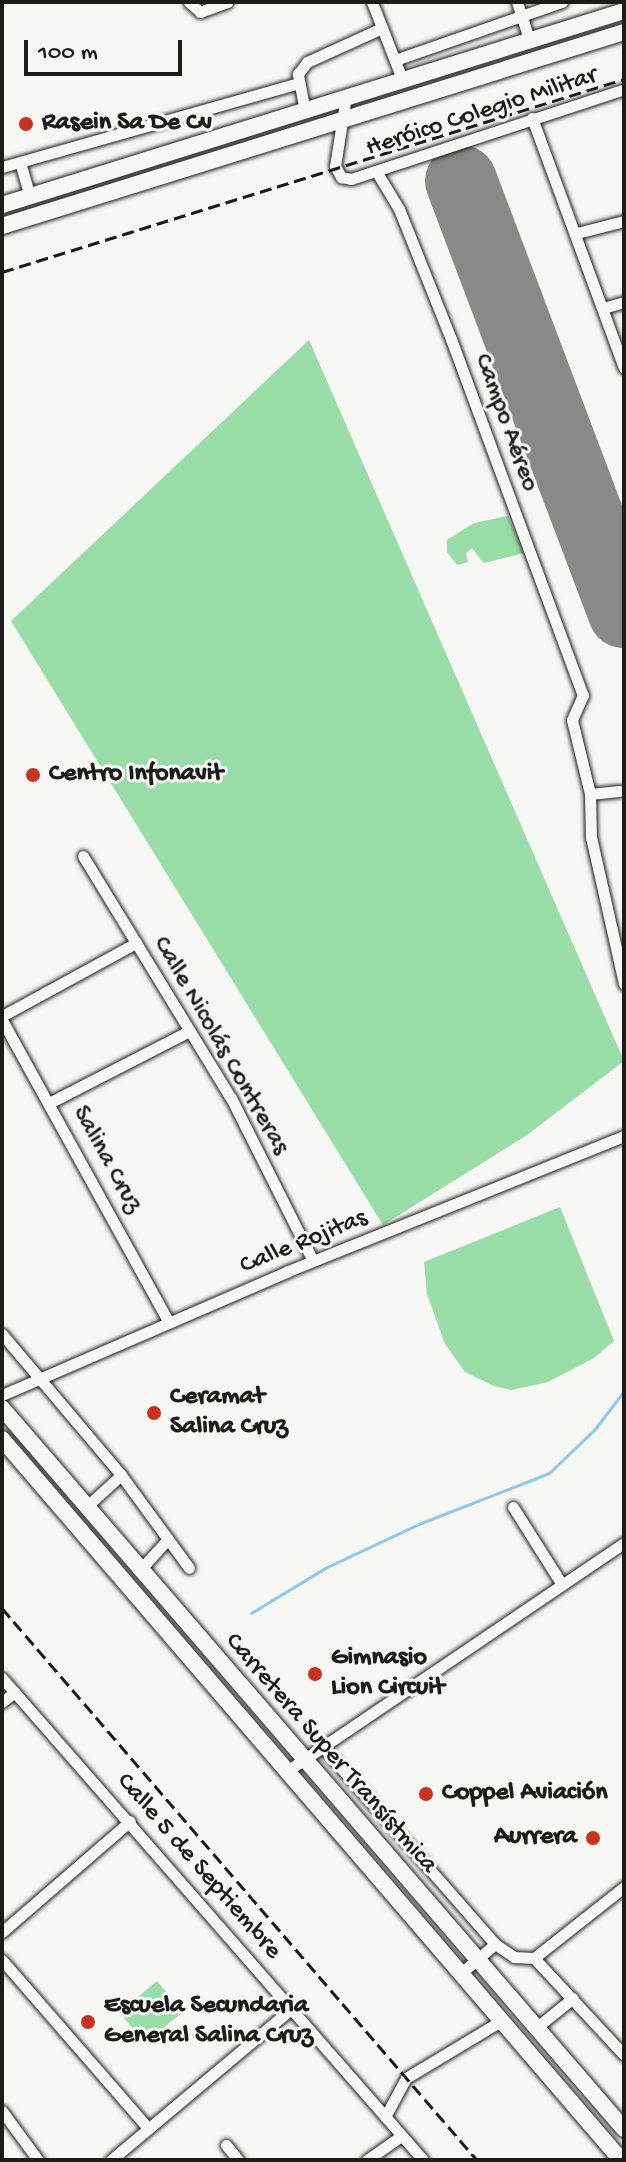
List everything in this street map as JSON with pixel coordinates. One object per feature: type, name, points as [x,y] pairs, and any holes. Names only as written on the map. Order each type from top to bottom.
[{"type":"main road","points":[[2,205],[624,11]]},
{"type":"main road","points":[[2,226],[624,32]]},
{"type":"main road","name":"Carretera Super Transístmica","points":[[2,1408],[139,1571],[624,2129]]},
{"type":"main road","name":"Carretera Super Transístmica","points":[[2,1439],[621,2160]]},
{"type":"street","points":[[192,6],[227,2]]},
{"type":"street","points":[[372,2],[402,79]]},
{"type":"street","points":[[395,60],[519,8],[562,2]]},
{"type":"street","points":[[519,8],[529,40]]},
{"type":"street","points":[[305,111],[298,83],[307,62],[382,28]]},
{"type":"street","points":[[2,167],[298,83]]},
{"type":"street","name":"Heróico Colegio Militar","points":[[346,96],[336,172],[351,179],[624,89]]},
{"type":"street","points":[[532,118],[577,233],[624,368]]},
{"type":"street","points":[[20,162],[30,196]]},
{"type":"street","name":"Campo Aéreo","points":[[376,171],[399,209],[451,339],[583,695],[572,720],[590,794]]},
{"type":"street","points":[[577,233],[624,221]]},
{"type":"street","points":[[603,308],[624,302]]},
{"type":"street","points":[[619,791],[590,794],[591,837],[624,984]]},
{"type":"street","name":"Calle Nicolás Contreras","points":[[83,856],[231,1098],[313,1261]]},
{"type":"street","points":[[2,1018],[136,943]]},
{"type":"street","name":"Salina Cruz","points":[[2,1018],[169,1322]]},
{"type":"street","points":[[49,1103],[189,1031]]},
{"type":"street","name":"Calle Rojitas","points":[[2,1395],[313,1261],[624,1136]]},
{"type":"street","points":[[2,1334],[121,1475],[189,1568]]},
{"type":"street","points":[[86,1507],[121,1475]]},
{"type":"street","points":[[513,1507],[561,1583]]},
{"type":"street","points":[[139,1571],[168,1539]]},
{"type":"street","points":[[287,1771],[320,1744],[624,1543]]},
{"type":"street","name":"Calle 5 de Septiembre","points":[[2,1678],[423,2160]]},
{"type":"street","points":[[2,1702],[15,1692]]},
{"type":"street","points":[[320,1744],[495,1944],[514,1957],[534,1958],[624,1887]]},
{"type":"street","points":[[2,1932],[130,1821]]},
{"type":"street","points":[[460,1974],[495,1944]]},
{"type":"street","points":[[534,1958],[624,2055]]},
{"type":"street","points":[[2,1960],[148,2128]]},
{"type":"street","points":[[537,2027],[573,1998]]},
{"type":"street","points":[[117,2158],[148,2128],[292,2008]]},
{"type":"street","points":[[385,2117],[406,2078],[501,2021]]},
{"type":"street","points":[[2,2111],[7,2129],[38,2160]]},
{"type":"street","points":[[367,2160],[401,2136]]},
{"type":"street","points":[[226,2145],[238,2160]]},
{"type":"green space","points":[[309,340],[624,1061],[527,1135],[383,1225],[11,621]]},
{"type":"green space","points":[[508,516],[524,553],[484,563],[472,548],[466,553],[468,562],[457,565],[447,552],[447,540],[474,523]]},
{"type":"green space","points":[[560,1207],[614,1341],[594,1358],[548,1382],[511,1390],[494,1386],[465,1372],[445,1344],[427,1294],[424,1262]]},
{"type":"green space","points":[[157,1981],[183,2012],[145,2043],[119,2012]]},
{"type":"waterway","points":[[251,1613],[327,1567],[421,1523],[549,1473],[594,1430],[624,1391]]},
{"type":"runway","points":[[461,181],[624,612]]},
{"type":"railway","points":[[2,272],[624,79]]},
{"type":"railway","points":[[2,1608],[477,2160]]},
{"type":"place","name":"Rasein Sa De Cv","points":[[26,124]]},
{"type":"place","name":"Centro Infonavit","points":[[33,775]]},
{"type":"place","name":"Ceramat Salina Cruz","points":[[154,1413]]},
{"type":"place","name":"Gimnasio Lion Circuit","points":[[315,1674]]},
{"type":"place","name":"Coppel Aviación","points":[[426,1794]]},
{"type":"place","name":"Aurrera","points":[[593,1838]]},
{"type":"place","name":"Escuela Secundaria General Salina Cruz","points":[[88,2022]]}]
